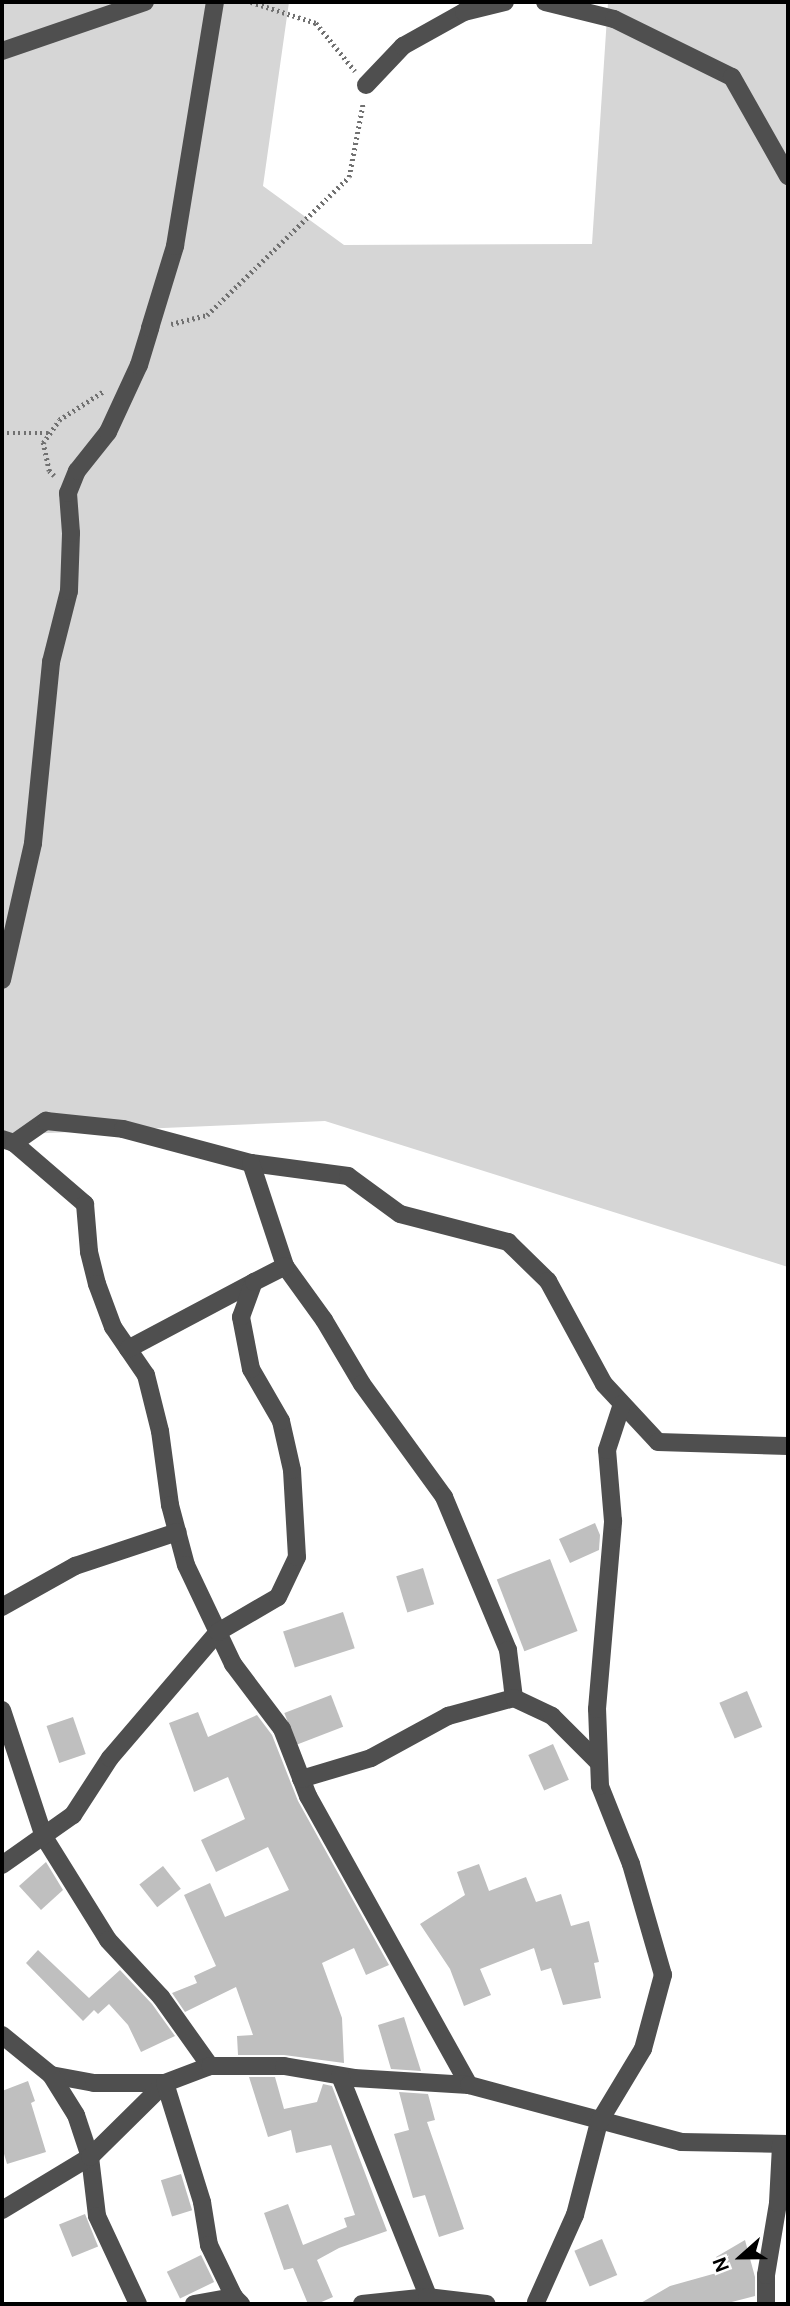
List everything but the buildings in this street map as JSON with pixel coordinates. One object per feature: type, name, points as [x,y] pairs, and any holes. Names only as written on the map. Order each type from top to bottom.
[{"type":"street","points":[[2,51],[145,2]]},
{"type":"street","points":[[2,980],[33,842],[51,662],[69,591],[71,533],[68,493],[77,471],[108,432],[139,365],[175,246],[215,2]]},
{"type":"street","points":[[366,85],[403,46],[464,12],[505,2]]},
{"type":"street","points":[[545,2],[614,19],[732,77],[788,176]]},
{"type":"street","points":[[469,2085],[341,1859],[301,1779],[282,1729],[233,1664],[186,1565],[146,1375],[113,1326],[97,1284],[89,1252],[85,1205],[8,1141],[46,1121],[123,1129],[251,1163],[348,1176],[400,1214],[508,1242],[548,1281],[604,1384],[658,1442],[788,1446]]},
{"type":"street","points":[[251,1163],[285,1266],[324,1320],[362,1384],[444,1497],[508,1650],[514,1698]]},
{"type":"street","points":[[128,1349],[285,1266]]},
{"type":"street","points":[[2,1865],[73,1815],[110,1758],[218,1632],[278,1597],[297,1557],[292,1470],[281,1421],[251,1369],[241,1317],[254,1282]]},
{"type":"street","points":[[534,2303],[575,2215],[598,2122],[643,2049],[663,1975],[631,1864],[600,1786],[597,1709],[613,1521],[607,1450],[622,1404]]},
{"type":"street","points":[[2,1606],[75,1566],[177,1532]]},
{"type":"street","points":[[301,1779],[371,1758],[448,1716],[514,1698],[552,1716],[599,1763]]},
{"type":"street","points":[[2,1710],[44,1837],[108,1940],[161,1997],[210,2066]]},
{"type":"street","points":[[2,2022],[8,2040],[51,2075],[76,2115],[90,2157],[97,2216],[138,2304]]},
{"type":"street","points":[[51,2075],[94,2083],[165,2082],[210,2066],[285,2066],[340,2076],[469,2085],[598,2122],[681,2142],[785,2145],[766,2275],[766,2304]]},
{"type":"street","points":[[340,2076],[429,2301]]},
{"type":"street","points":[[2,2210],[90,2157],[165,2082]]},
{"type":"street","points":[[165,2082],[202,2202],[209,2245],[237,2301],[194,2304]]},
{"type":"street","points":[[362,2304],[429,2301],[486,2304]]},
{"type":"path","points":[[150,328],[207,315],[349,177],[366,85],[316,23],[251,2]]},
{"type":"path","points":[[68,493],[49,471],[43,443],[59,420],[112,385]]},
{"type":"path","points":[[2,433],[50,433]]},
{"type":"shaded area","points":[[2,2],[289,2],[263,186],[344,245],[592,244],[608,2],[788,2],[788,1267],[325,1121],[2,1135]]}]
